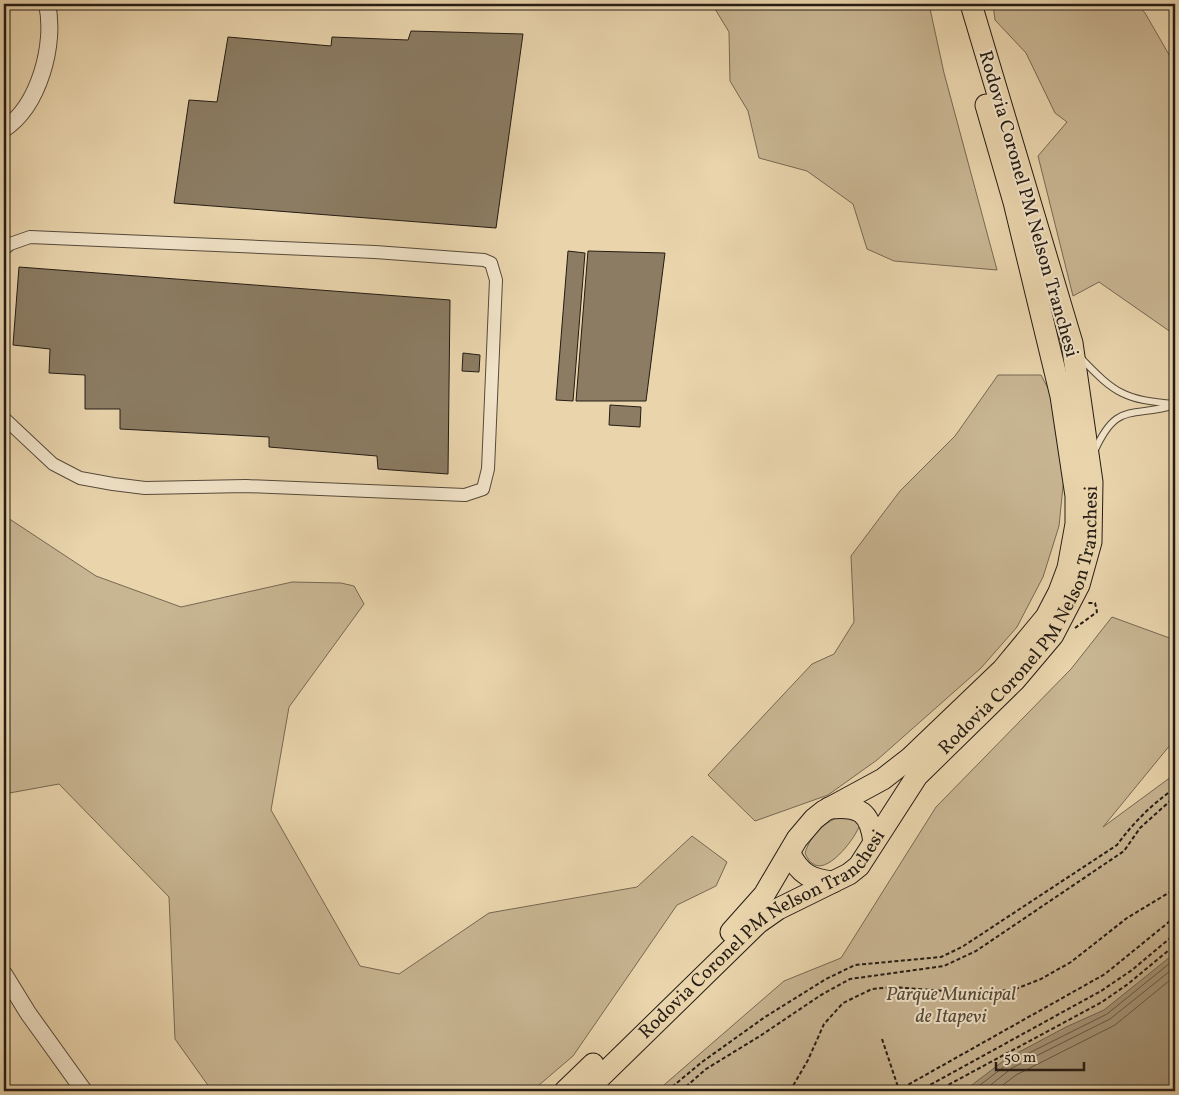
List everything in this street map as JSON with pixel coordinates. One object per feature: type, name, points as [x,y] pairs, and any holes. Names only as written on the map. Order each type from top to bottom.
[{"type":"highway","name":"Rodovia Coronel PM Nelson Tranchesi","points":[[565,1091],[738,925],[764,895],[805,828],[828,808],[883,780],[910,758],[1003,670],[1046,617],[1059,592],[1073,547],[1076,496],[1061,396],[1014,202],[958,4]]},
{"type":"highway","name":"Rodovia Coronel PM Nelson Tranchesi","points":[[586,1091],[758,923],[778,909],[833,882],[859,866],[905,792],[928,763],[1015,680],[1053,635],[1079,585],[1091,542],[1093,510],[1090,462],[1073,350],[971,4]]},
{"type":"highway","points":[[828,808],[845,806],[858,809],[872,825],[874,842]]},
{"type":"highway","points":[[790,854],[795,865],[814,880],[833,882]]},
{"type":"street","points":[[4,129],[20,114],[40,81],[48,47],[49,12],[47,4]]},
{"type":"street","points":[[4,249],[10,244],[30,237],[375,252],[484,260],[491,263],[496,280],[488,469],[483,489],[475,493],[449,494],[246,486],[145,488],[113,484],[80,478],[53,464],[4,418]]},
{"type":"street","points":[[4,974],[28,1013],[84,1091]]},
{"type":"lane","points":[[1073,350],[1106,385],[1128,397],[1144,402],[1175,405]]},
{"type":"lane","points":[[1090,462],[1103,431],[1119,416],[1175,405]]},
{"type":"path","points":[[1079,620],[1075,628],[1097,612],[1095,603],[1086,604]]},
{"type":"path","points":[[667,1091],[765,1017],[826,979],[855,965],[941,957],[962,947],[1117,845],[1140,816],[1175,788]]},
{"type":"path","points":[[681,1091],[714,1064],[821,995],[850,979],[944,966],[976,951],[1124,851],[1140,828],[1170,800],[1175,800]]},
{"type":"path","points":[[790,1091],[808,1060],[824,1024],[842,1003],[872,990],[892,987],[959,992],[1014,990],[1041,979],[1071,962],[1127,918],[1174,889],[1175,880]]},
{"type":"path","points":[[882,1039],[898,1091],[1105,974],[1175,917]]},
{"type":"path","points":[[919,1091],[1101,991],[1132,970],[1175,934]]},
{"type":"path","points":[[937,1091],[1102,1002],[1128,984],[1175,945]]},
{"type":"green space","points":[[712,4],[929,4],[944,73],[997,270],[894,261],[867,249],[853,204],[807,171],[759,158],[748,111],[730,81],[729,32]]},
{"type":"green space","points":[[993,4],[1137,4],[1145,13],[1175,65],[1175,335],[1099,282],[1073,296],[1038,156],[1067,122],[1055,113],[1026,53],[995,20]]},
{"type":"green space","points":[[998,375],[1041,375],[1063,417],[1065,467],[1059,526],[1043,577],[1017,627],[981,668],[877,760],[828,795],[755,821],[708,775],[812,664],[834,654],[854,622],[851,556],[900,491],[955,436]]},
{"type":"green space","points":[[4,508],[8,518],[96,576],[181,607],[292,582],[341,583],[354,586],[364,604],[289,707],[271,810],[360,966],[399,974],[489,913],[637,887],[692,836],[727,862],[716,886],[677,905],[573,1056],[532,1091],[212,1091],[175,1039],[169,897],[59,784],[4,794]]},
{"type":"green space","name":"Parque Municipal de Itapevi","points":[[1112,617],[1175,640],[1175,739],[1103,827],[1175,774],[1175,972],[974,1091],[657,1091],[784,981],[841,958],[936,807],[1071,669]]},
{"type":"green space","points":[[848,814],[860,824],[854,836],[842,852],[828,863],[821,866],[812,863],[805,853],[811,839],[827,823]]},
{"type":"water","points":[[1175,953],[1175,1091],[964,1091],[1006,1059],[1066,1027],[1104,1010]]},
{"type":"building","points":[[411,31],[523,34],[496,228],[174,203],[189,100],[217,102],[228,37],[331,46],[332,37],[408,40]]},
{"type":"building","points":[[568,251],[585,253],[573,401],[556,400]]},
{"type":"building","points":[[588,251],[665,253],[646,401],[576,401]]},
{"type":"building","points":[[19,267],[450,300],[448,474],[378,469],[377,456],[269,447],[269,437],[120,429],[120,409],[85,409],[85,375],[49,373],[50,349],[13,345]]},
{"type":"building","points":[[463,353],[480,355],[479,372],[462,371]]},
{"type":"building","points":[[610,405],[641,407],[640,427],[609,425]]}]
